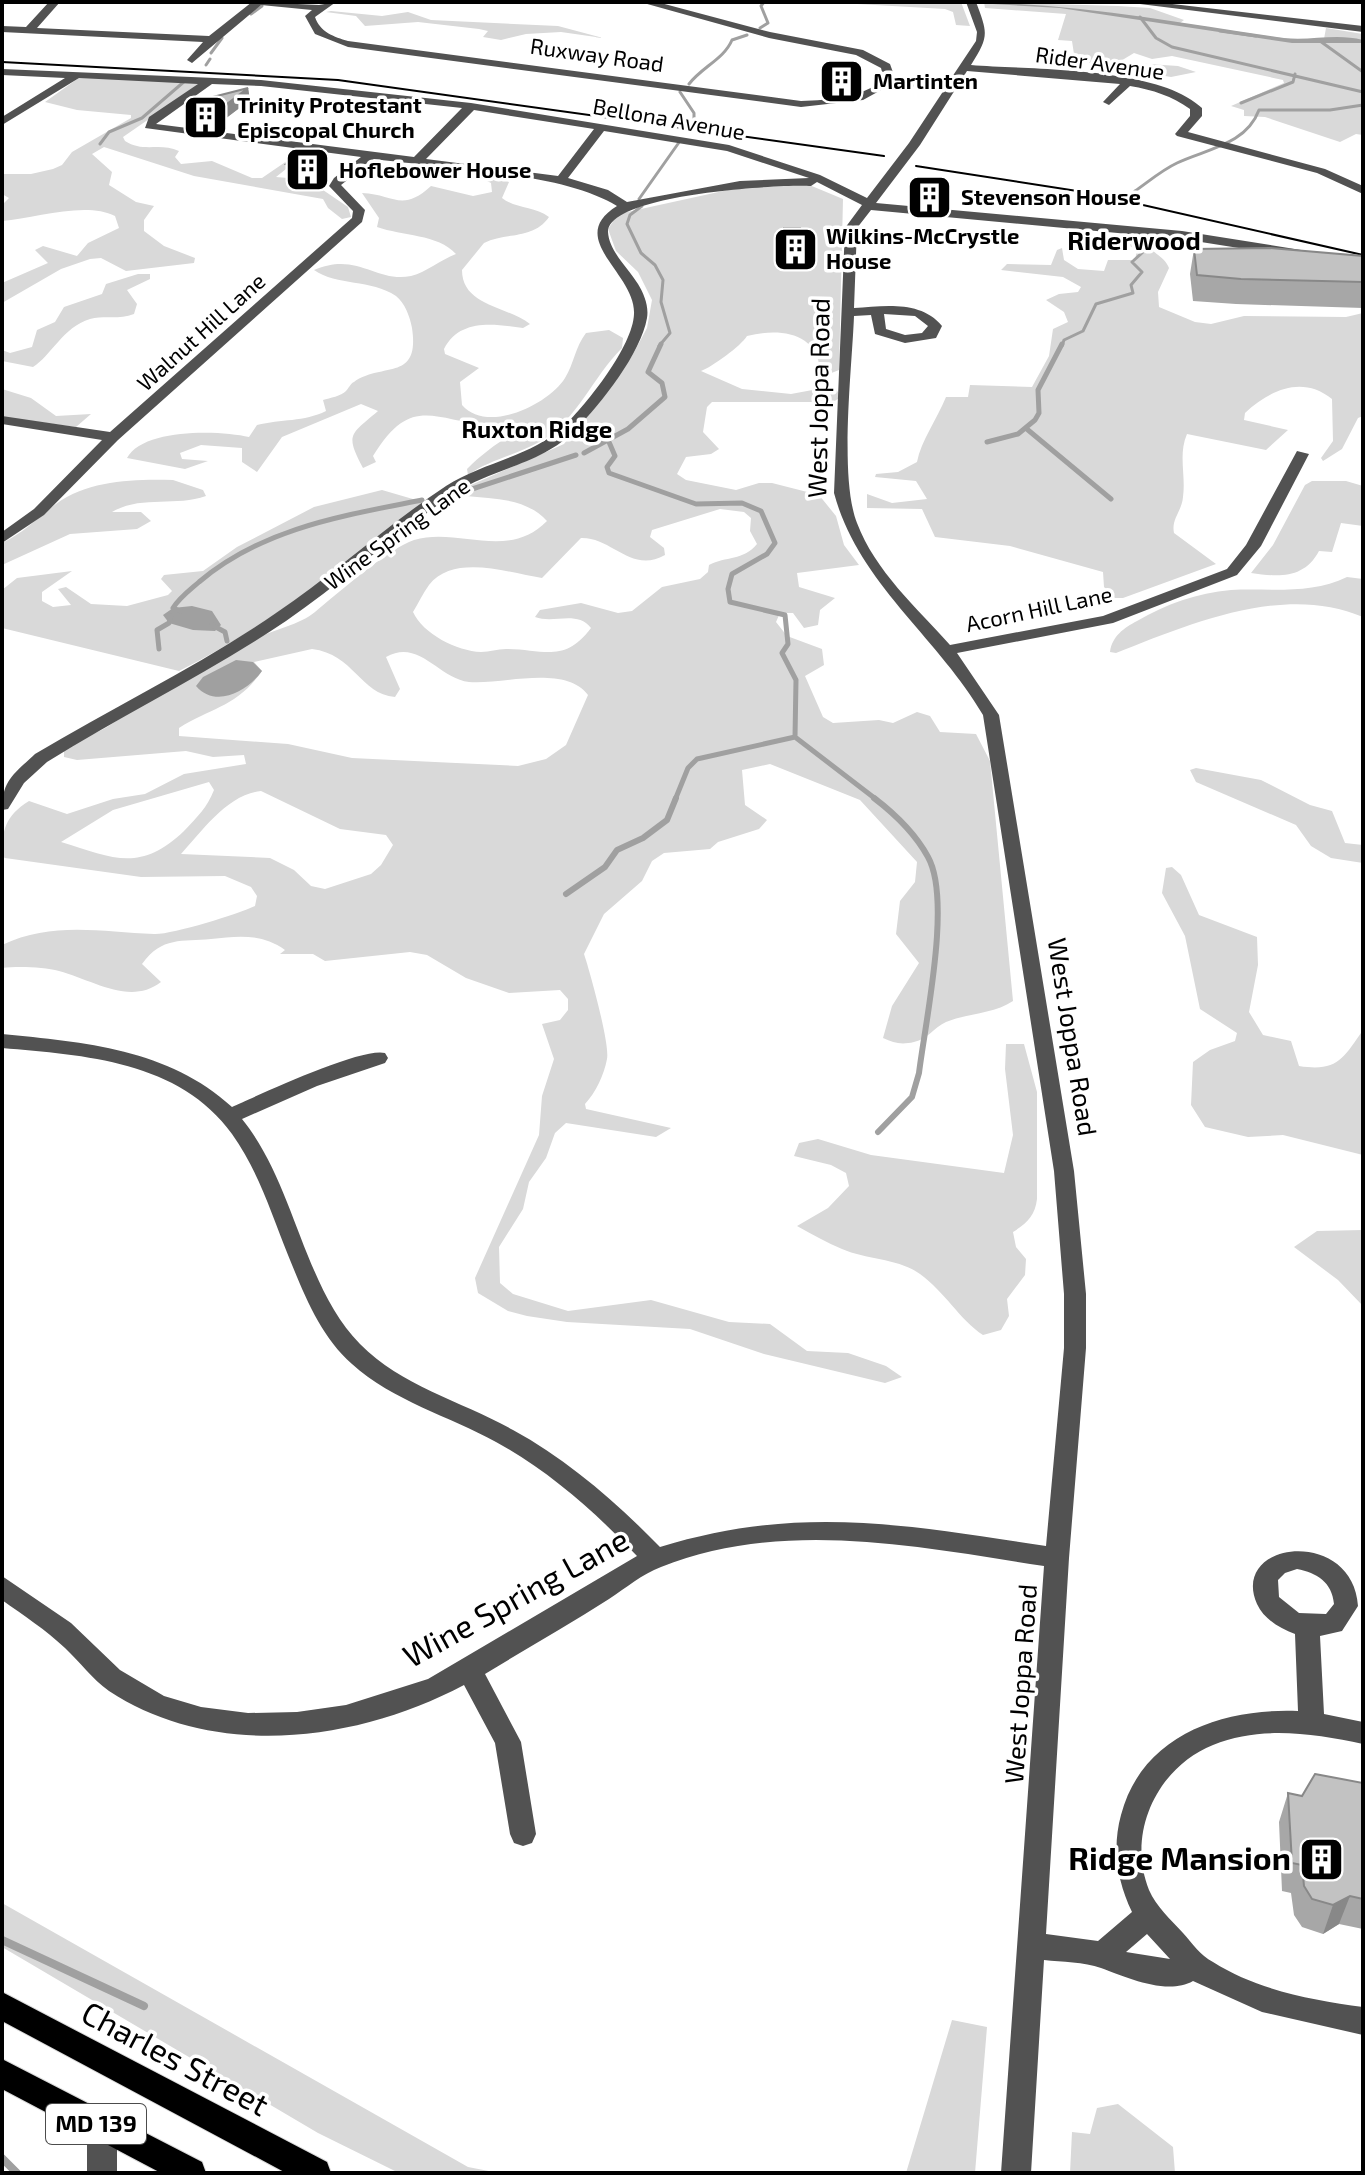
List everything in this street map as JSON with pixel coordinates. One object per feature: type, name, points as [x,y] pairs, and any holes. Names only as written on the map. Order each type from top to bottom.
[{"type":"main road","name":"Charles Street","points":[[2,2006],[316,2173]]},
{"type":"main road","name":"MD 139","points":[[2,2073],[191,2173]]},
{"type":"street","points":[[29,30],[55,2]]},
{"type":"street","points":[[192,60],[211,39],[260,2],[317,8],[331,2]]},
{"type":"street","points":[[645,2],[769,35],[859,52],[886,66],[890,81],[952,87]]},
{"type":"street","points":[[1129,2],[1297,16],[1363,29]]},
{"type":"street","name":"West Joppa Road","points":[[972,4],[982,37],[914,145],[866,204],[851,228],[843,502],[852,528],[875,567],[949,650],[982,698],[997,739],[1064,1171],[1075,1294],[1075,1348],[1057,1558],[1016,2173]]},
{"type":"street","name":"Ruxway Road","points":[[317,8],[310,16],[311,24],[318,32],[348,44],[801,104],[856,98],[880,89],[890,81]]},
{"type":"street","points":[[2,29],[211,39]]},
{"type":"street","name":"Rider Avenue","points":[[963,68],[1127,83],[1165,91],[1196,108],[1196,116],[1181,134],[1321,171],[1363,190]]},
{"type":"street","name":"Bellona Avenue","points":[[2,72],[316,87],[471,106],[729,148],[825,181],[866,204],[1200,237],[1312,257]]},
{"type":"street","points":[[2,122],[78,75]]},
{"type":"street","points":[[211,80],[153,119],[149,126],[561,180],[604,193],[625,206],[744,182],[825,181]]},
{"type":"street","points":[[1109,102],[1127,83]]},
{"type":"street","points":[[417,161],[471,106]]},
{"type":"street","points":[[561,180],[602,126]]},
{"type":"street","name":"Walnut Hill Lane","points":[[2,539],[39,512],[113,437],[358,219],[359,210],[335,186],[338,180],[372,155]]},
{"type":"street","name":"Wine Spring Lane","points":[[2,805],[17,780],[41,758],[255,635],[324,587],[448,491],[543,446],[571,427],[638,328],[641,298],[610,254],[600,231],[609,213],[625,206]]},
{"type":"street","points":[[849,312],[877,312]]},
{"type":"street","points":[[2,420],[113,437]]},
{"type":"street","name":"Acorn Hill Lane","points":[[949,650],[1107,620],[1232,572],[1253,546],[1302,454]]},
{"type":"street","points":[[2,1041],[81,1050],[138,1063],[189,1086],[230,1116],[264,1172],[332,1329],[362,1360],[420,1397],[502,1434],[561,1472],[590,1494],[655,1558]]},
{"type":"street","points":[[230,1116],[310,1081],[378,1058]]},
{"type":"street","name":"Wine Spring Lane","points":[[2,1586],[69,1636],[118,1684],[156,1703],[199,1716],[272,1725],[311,1724],[354,1715],[425,1692],[470,1671],[655,1558],[758,1533],[829,1527],[897,1532],[1057,1558]]},
{"type":"street","points":[[1307,1628],[1311,1721]]},
{"type":"street","points":[[470,1671],[508,1742],[523,1834]]},
{"type":"street","points":[[1363,1733],[1311,1721],[1241,1725],[1185,1746],[1151,1773],[1133,1811],[1131,1841],[1134,1884],[1148,1915],[1193,1964],[1254,1995],[1318,2013],[1363,2021]]},
{"type":"street","points":[[1103,1955],[1148,1915]]},
{"type":"street","points":[[1032,1945],[1103,1955],[1123,1965],[1180,1974],[1193,1964]]},
{"type":"street","points":[[102,2127],[102,2173]]},
{"type":"shaded area","points":[[822,2],[961,2],[970,26],[956,25],[953,12],[945,9]]},
{"type":"shaded area","points":[[959,2],[1081,9],[1284,38],[1343,37],[1363,40],[1363,43],[1292,43],[1060,8]]},
{"type":"shaded area","points":[[984,2],[1150,8],[1184,20],[1180,23],[1288,39],[1324,39],[1326,28],[1363,34],[1363,135],[1356,134],[1340,142],[1265,117],[1244,116],[1244,110],[1231,106],[1284,83],[1283,80],[1172,56],[1152,59],[1134,53],[1119,62],[1178,66],[1196,72],[1171,77],[1084,62],[1074,54],[1072,41],[1058,40],[1066,14],[985,8]]},
{"type":"shaded area","points":[[326,12],[382,16],[408,12],[431,20],[558,26],[603,38],[561,32],[526,34],[501,40],[483,37],[488,31],[479,29],[418,22],[365,26],[356,16]]},
{"type":"shaded area","points":[[80,77],[204,81],[123,137],[125,141],[138,146],[172,148],[179,151],[175,157],[181,164],[212,161],[252,178],[262,178],[300,152],[291,165],[276,177],[323,181],[323,190],[348,207],[351,217],[342,219],[328,208],[323,199],[194,176],[104,147],[92,154],[112,172],[109,185],[136,202],[154,206],[144,220],[144,231],[164,246],[195,258],[194,263],[126,271],[101,258],[90,259],[61,269],[2,303],[2,283],[48,263],[35,250],[43,246],[77,256],[88,243],[119,228],[115,216],[90,210],[2,221],[2,205],[9,198],[2,194],[2,174],[31,174],[53,169],[62,165],[72,152],[131,118],[131,115],[77,110],[45,102]]},
{"type":"shaded area","points":[[486,174],[509,182],[502,198],[549,217],[535,229],[484,243],[462,270],[464,282],[477,298],[530,324],[523,328],[479,325],[459,332],[451,339],[444,349],[445,354],[479,368],[460,382],[462,405],[486,417],[501,416],[532,406],[557,388],[565,378],[586,333],[609,330],[623,338],[622,348],[575,410],[554,432],[532,446],[468,475],[467,469],[481,456],[526,426],[488,426],[436,416],[411,418],[386,437],[373,456],[376,462],[363,468],[354,448],[353,436],[378,411],[361,404],[282,437],[257,472],[242,462],[242,448],[201,445],[180,453],[182,459],[208,461],[185,469],[127,458],[136,448],[165,436],[220,433],[249,437],[257,425],[318,415],[326,411],[323,400],[341,394],[365,376],[405,364],[413,345],[412,328],[407,310],[399,299],[376,287],[333,278],[314,270],[342,264],[387,275],[411,276],[456,254],[430,239],[377,227],[379,218],[362,193],[405,200],[412,199],[431,186],[473,196],[492,192],[491,183],[479,177]]},
{"type":"shaded area","points":[[807,184],[843,199],[839,370],[829,374],[820,370],[817,357],[804,340],[783,333],[771,333],[747,336],[726,356],[701,371],[742,389],[791,394],[834,386],[841,397],[833,402],[712,402],[707,407],[703,432],[719,449],[711,454],[686,457],[677,474],[686,480],[736,490],[759,483],[772,483],[819,495],[836,516],[844,545],[859,565],[797,573],[799,587],[835,598],[820,610],[818,625],[804,628],[793,613],[780,613],[776,622],[787,636],[822,649],[824,665],[805,676],[823,717],[833,723],[879,720],[893,723],[917,712],[930,716],[940,732],[976,734],[990,761],[1013,1001],[946,1022],[914,1042],[898,1043],[883,1038],[892,1006],[919,963],[896,934],[900,901],[915,882],[917,862],[860,800],[770,764],[742,770],[745,805],[767,820],[759,829],[718,842],[710,849],[664,853],[652,861],[642,881],[604,914],[584,954],[607,1051],[604,1071],[585,1104],[586,1109],[671,1128],[656,1137],[566,1123],[555,1133],[546,1158],[529,1182],[523,1209],[499,1247],[500,1283],[513,1294],[568,1311],[651,1300],[729,1322],[770,1324],[807,1351],[848,1353],[886,1366],[902,1377],[885,1383],[764,1354],[690,1329],[567,1322],[527,1316],[508,1311],[478,1293],[475,1278],[539,1135],[542,1096],[554,1059],[542,1024],[560,1020],[568,1010],[568,999],[560,990],[509,993],[466,978],[427,955],[410,952],[325,961],[313,954],[280,954],[285,950],[249,937],[165,945],[142,964],[161,982],[137,992],[111,989],[53,970],[2,968],[2,945],[39,933],[77,930],[163,933],[255,906],[257,896],[251,887],[225,876],[141,877],[5,858],[2,856],[6,824],[29,801],[67,814],[113,799],[145,794],[184,774],[246,764],[244,755],[213,757],[186,751],[77,760],[64,757],[64,749],[107,727],[230,652],[308,617],[403,545],[431,537],[483,541],[516,539],[532,533],[547,521],[539,513],[520,504],[466,496],[462,489],[564,444],[632,356],[647,328],[652,300],[638,272],[616,251],[608,229],[618,214],[746,186]],"holes":[[[720,509],[744,512],[751,518],[750,531],[757,544],[740,556],[709,565],[708,572],[700,579],[662,587],[632,611],[618,613],[581,603],[540,610],[535,617],[572,618],[591,628],[572,646],[552,652],[506,649],[472,651],[442,640],[424,627],[413,612],[429,585],[440,575],[467,567],[542,578],[581,538],[592,539],[632,558],[653,560],[665,555],[664,548],[650,537],[652,530]],[[312,649],[326,652],[338,658],[373,689],[395,697],[400,689],[386,657],[409,652],[469,682],[549,678],[578,686],[588,695],[566,745],[546,759],[518,766],[352,758],[288,744],[179,736],[179,728],[233,699],[253,683],[262,671],[254,662]],[[209,782],[214,790],[205,807],[184,831],[154,853],[139,857],[111,857],[61,842],[113,810]],[[261,791],[340,829],[386,835],[393,845],[381,865],[371,874],[325,889],[311,886],[294,870],[270,858],[181,854],[216,815],[249,794]]]},
{"type":"shaded area","points":[[1121,237],[1142,239],[1167,264],[1169,268],[1158,292],[1159,307],[1195,322],[1211,324],[1244,316],[1346,317],[1363,313],[1363,416],[1358,418],[1342,449],[1323,461],[1321,458],[1333,441],[1332,399],[1309,388],[1287,388],[1276,392],[1245,413],[1244,420],[1288,430],[1266,450],[1187,434],[1183,450],[1183,497],[1174,523],[1174,533],[1216,564],[1123,598],[1115,598],[1104,587],[1103,572],[1010,546],[935,537],[922,509],[867,508],[867,494],[892,503],[927,499],[916,481],[875,477],[876,474],[898,472],[917,462],[946,397],[968,397],[970,385],[1032,387],[1049,356],[1053,329],[1068,322],[1064,312],[1046,300],[1059,294],[1078,292],[1081,287],[1063,277],[1001,270],[1007,264],[1051,265],[1057,250],[1062,248],[1064,260],[1078,269],[1104,271],[1108,260],[1135,260],[1137,250],[1121,241]]},
{"type":"shaded area","points":[[138,274],[150,274],[150,279],[127,290],[137,304],[134,314],[90,319],[81,323],[33,367],[2,361],[2,350],[10,353],[32,347],[37,330],[55,322],[64,307],[102,294],[106,284]]},
{"type":"shaded area","points":[[2,389],[31,398],[56,416],[91,414],[76,427],[2,417]]},
{"type":"shaded area","points":[[173,480],[203,490],[206,496],[123,507],[112,512],[141,512],[151,521],[137,529],[70,534],[2,565],[2,543],[69,496],[112,483]]},
{"type":"shaded area","points":[[1312,481],[1346,481],[1363,486],[1363,526],[1341,523],[1332,552],[1319,551],[1306,567],[1298,571],[1281,575],[1251,573],[1273,545],[1305,485]]},
{"type":"shaded area","points":[[382,490],[423,502],[275,614],[179,671],[2,628],[2,590],[17,578],[72,571],[42,592],[42,601],[53,607],[71,605],[58,589],[66,587],[91,604],[127,606],[168,595],[172,591],[161,579],[164,575],[203,571],[237,547],[314,507]]},
{"type":"shaded area","points":[[1347,577],[1363,579],[1363,617],[1333,608],[1301,604],[1270,606],[1206,620],[1116,653],[1110,652],[1119,633],[1159,609],[1182,600],[1231,590],[1305,588]]},
{"type":"shaded area","points":[[192,606],[212,611],[221,625],[215,631],[193,630],[169,623],[163,615],[173,608]]},
{"type":"shaded area","points":[[236,660],[253,662],[262,671],[249,685],[231,695],[213,696],[196,686],[203,677]]},
{"type":"shaded area","points":[[1196,768],[1261,780],[1310,805],[1332,811],[1345,843],[1363,845],[1363,863],[1331,858],[1311,846],[1296,825],[1196,782],[1190,770]]},
{"type":"shaded area","points":[[1172,867],[1181,875],[1199,915],[1257,937],[1258,965],[1249,1012],[1263,1035],[1291,1041],[1299,1066],[1331,1065],[1344,1056],[1363,1030],[1363,1155],[1283,1135],[1248,1137],[1205,1127],[1191,1105],[1193,1062],[1210,1050],[1235,1041],[1237,1033],[1200,1009],[1185,936],[1162,893],[1166,868]]},
{"type":"shaded area","points":[[1006,1044],[1024,1044],[1037,1092],[1037,1199],[1030,1218],[1013,1232],[1016,1247],[1026,1259],[1025,1275],[1007,1299],[1009,1316],[1001,1330],[983,1335],[920,1274],[892,1262],[842,1249],[797,1226],[828,1208],[849,1186],[846,1173],[831,1165],[794,1156],[799,1143],[818,1139],[871,1155],[1004,1173],[1013,1135],[1005,1069]]},
{"type":"shaded area","points":[[1363,1230],[1363,1306],[1338,1280],[1294,1247],[1317,1231]]},
{"type":"shaded area","points":[[2,1903],[468,2167],[499,2173],[399,2173],[318,2133],[2,1947]]},
{"type":"shaded area","points":[[952,2020],[987,2027],[975,2173],[906,2173]]},
{"type":"shaded area","points":[[1118,2104],[1173,2147],[1175,2173],[1070,2173],[1072,2132],[1090,2134],[1097,2108]]},
{"type":"building","points":[[248,88],[211,116],[190,113],[213,97]]},
{"type":"building","points":[[300,151],[318,153],[305,167],[286,164]]},
{"type":"building","points":[[784,228],[800,228],[799,244],[784,244]]},
{"type":"building","points":[[1270,248],[1363,256],[1363,282],[1197,275],[1194,249]]},
{"type":"building","name":"Ridge Mansion","points":[[1315,1774],[1363,1783],[1363,1899],[1350,1896],[1333,1905],[1312,1899],[1304,1886],[1302,1865],[1292,1863],[1288,1793],[1302,1796]]},
{"type":"waterway","points":[[760,28],[768,23],[761,6],[764,2]]},
{"type":"waterway","points":[[251,14],[262,6]]},
{"type":"waterway","points":[[1140,17],[1156,38],[1172,47],[1295,76]]},
{"type":"waterway","points":[[1220,31],[1256,36]]},
{"type":"waterway","points":[[689,84],[724,52],[732,40],[747,35]]},
{"type":"waterway","points":[[211,53],[222,38]]},
{"type":"waterway","points":[[1320,41],[1363,72]]},
{"type":"waterway","points":[[206,65],[210,59]]},
{"type":"waterway","points":[[1241,103],[1293,82],[1295,76]]},
{"type":"waterway","points":[[1295,76],[1363,92]]},
{"type":"waterway","points":[[100,144],[109,132],[142,118],[186,80]]},
{"type":"waterway","points":[[680,92],[694,113],[694,126]]},
{"type":"waterway","points":[[1135,191],[1171,166],[1235,138],[1253,122],[1259,110],[1330,110],[1363,105]]},
{"type":"waterway","points":[[639,199],[680,141]]},
{"type":"waterway","points":[[642,206],[630,215],[627,224],[641,253],[655,265],[663,280],[661,302],[670,333],[659,346]]},
{"type":"waterway","points":[[1062,346],[1064,340],[1083,331],[1096,304],[1133,293],[1131,285],[1142,272],[1132,262],[1143,252],[1145,235]]},
{"type":"waterway","points":[[584,453],[628,429],[665,397],[662,383],[648,372],[661,344]]},
{"type":"waterway","points":[[987,442],[1018,434],[1035,420],[1039,413],[1038,390],[1062,344]]},
{"type":"waterway","points":[[1028,430],[1111,499]]},
{"type":"waterway","points":[[609,442],[615,456],[607,467],[609,473],[696,504],[742,503],[761,511],[775,543],[767,554],[732,574],[728,589],[730,602],[785,615],[788,644],[782,653],[796,680],[795,737]]},
{"type":"waterway","points":[[466,491],[576,455]]},
{"type":"waterway","points":[[180,611],[173,608],[185,594],[224,564],[250,549],[304,527],[422,500]]},
{"type":"waterway","points":[[159,649],[157,630],[169,623],[171,616]]},
{"type":"waterway","points":[[212,625],[225,632],[227,641]]},
{"type":"waterway","points":[[675,800],[688,768],[697,759],[795,737]]},
{"type":"waterway","points":[[795,737],[877,800]]},
{"type":"waterway","points":[[566,894],[605,867],[617,850],[643,838],[667,820],[676,798]]},
{"type":"waterway","points":[[874,798],[904,824],[923,848],[935,877],[938,902],[935,962],[919,1073],[912,1097],[878,1132]]},
{"type":"waterway","points":[[2,1940],[144,2006]]},
{"type":"waterway","points":[[2,2158],[17,2173]]},
{"type":"tram line","points":[[2,62],[338,80],[884,156]]},
{"type":"tram line","points":[[916,166],[1090,193],[1363,255]]},
{"type":"place","name":"Martinten","points":[[842,81]]},
{"type":"place","name":"Trinity Protestant Episcopal Church","points":[[206,118]]},
{"type":"place","name":"Hoflebower House","points":[[308,170]]},
{"type":"place","name":"Stevenson House","points":[[930,197]]},
{"type":"place","name":"Wilkins-McCrystle House","points":[[795,249]]},
{"type":"place","name":"Ridge Mansion","points":[[1322,1859]]},
{"type":"district","name":"Riderwood","points":[[1134,241]]},
{"type":"district","name":"Ruxton Ridge","points":[[537,430]]}]
